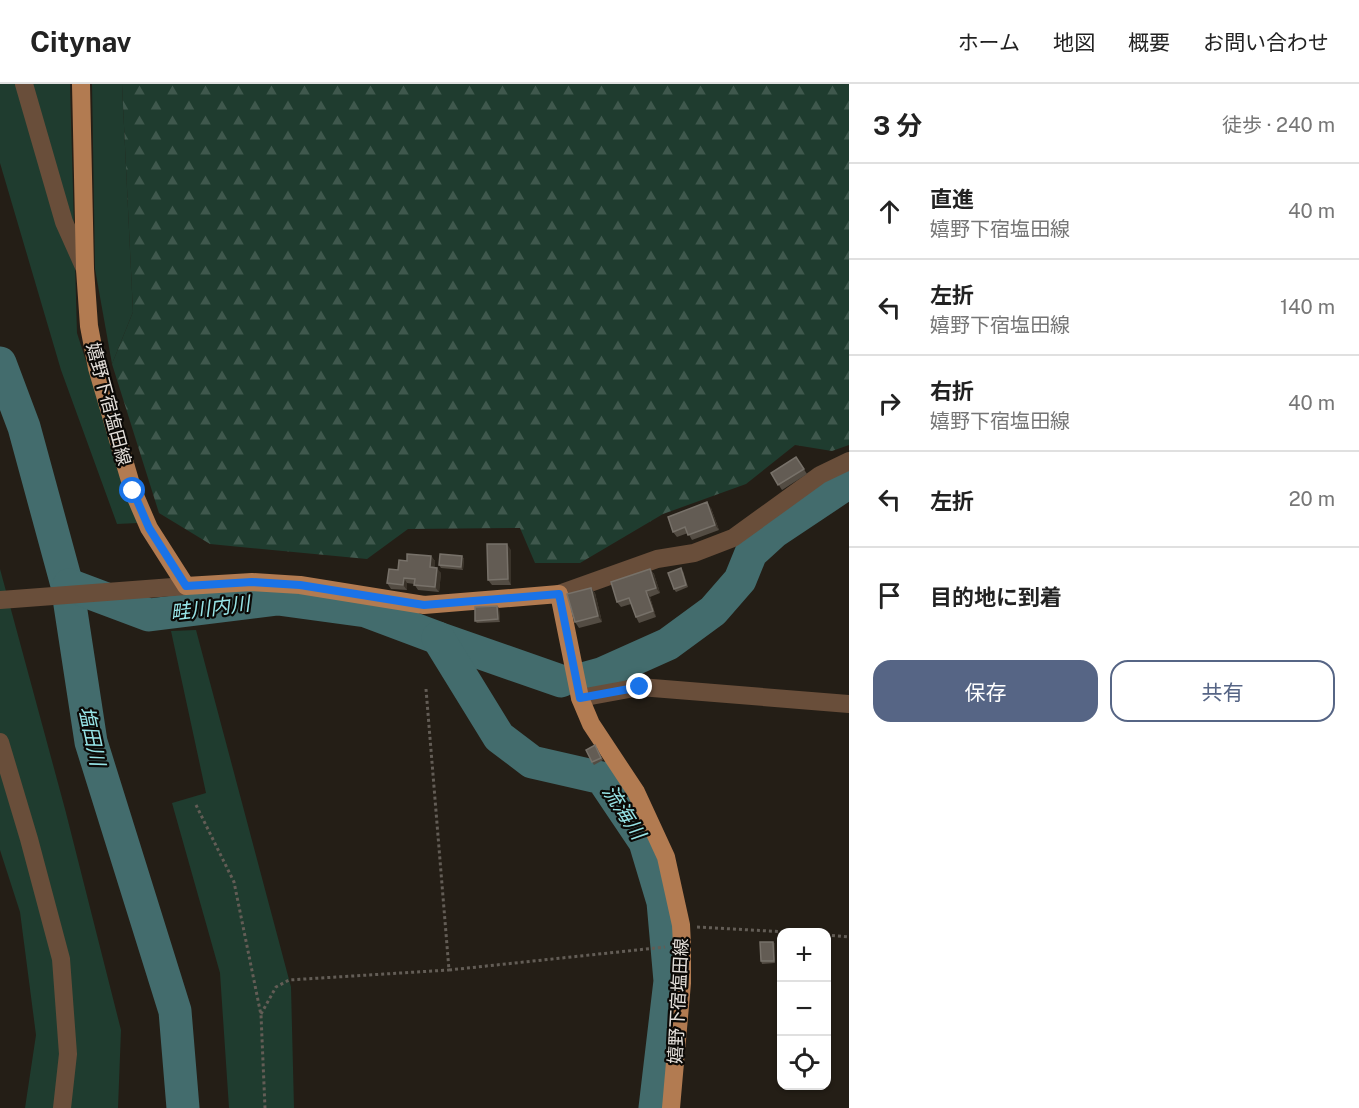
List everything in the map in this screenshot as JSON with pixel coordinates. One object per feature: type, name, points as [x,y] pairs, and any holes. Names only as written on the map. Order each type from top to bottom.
[{"type":"main road","name":"嬉野下宿塩田線","points":[[81,84],[85,269],[89,326],[97,368],[133,491],[149,528],[186,586]]},
{"type":"main road","points":[[186,586],[252,582],[300,585],[424,605],[559,594]]},
{"type":"main road","name":"嬉野下宿塩田線","points":[[559,594],[580,698],[591,723],[636,792],[666,857],[681,926],[682,945],[682,983],[671,1108]]},
{"type":"street","points":[[24,84],[64,222],[85,269]]},
{"type":"street","points":[[559,594],[657,559],[694,554],[733,538],[820,475],[849,461]]},
{"type":"street","points":[[0,600],[186,586]]},
{"type":"street","points":[[580,698],[640,687],[849,704]]},
{"type":"street","points":[[0,742],[29,838],[61,959],[68,1054],[62,1108]]},
{"type":"path","points":[[426,688],[449,970]]},
{"type":"path","points":[[196,805],[234,882],[261,1016],[265,1108]]},
{"type":"path","points":[[681,926],[777,932]]},
{"type":"path","points":[[831,935],[849,937]]},
{"type":"path","points":[[261,1016],[276,987],[289,980],[449,970],[656,948]]},
{"type":"green space","points":[[0,84],[70,84],[77,333],[138,523],[117,524],[61,370],[0,163]]},
{"type":"green space","points":[[92,84],[122,84],[133,312],[112,364],[95,269]]},
{"type":"green space","points":[[122,84],[849,84],[849,445],[832,451],[795,445],[746,484],[663,514],[580,563],[535,563],[520,528],[408,529],[367,559],[210,544],[159,513],[112,364],[133,312]]},
{"type":"green space","points":[[0,569],[65,809],[121,1030],[118,1108],[25,1108],[36,1035],[20,912],[0,850]]},
{"type":"green space","points":[[196,630],[291,987],[294,1108],[229,1108],[220,973],[172,803],[206,793],[171,631]]},
{"type":"building","points":[[796,457],[804,469],[778,485],[771,473]]},
{"type":"building","points":[[707,502],[715,525],[688,535],[685,527],[673,532],[668,517]]},
{"type":"building","points":[[487,544],[507,544],[508,579],[488,580]]},
{"type":"building","points":[[407,554],[431,556],[430,567],[437,568],[435,587],[414,585],[415,579],[404,578],[403,585],[387,583],[389,569],[398,570],[399,560],[407,561]]},
{"type":"building","points":[[440,554],[462,556],[461,567],[439,565]]},
{"type":"building","points":[[681,568],[686,585],[674,589],[668,573]]},
{"type":"building","points":[[650,569],[656,588],[646,591],[653,611],[636,617],[629,598],[617,602],[611,582]]},
{"type":"building","points":[[591,588],[598,616],[575,622],[567,594]]},
{"type":"building","points":[[497,606],[498,619],[475,621],[475,607]]},
{"type":"building","points":[[595,745],[601,758],[592,762],[586,750]]},
{"type":"building","points":[[760,942],[773,942],[774,961],[761,961]]},
{"type":"waterway","name":"塩田川","points":[[0,363],[24,427],[67,585],[91,742],[175,1011],[183,1108]]},
{"type":"waterway","name":"畦川内川","points":[[583,679],[601,674],[668,644],[713,611],[740,580],[751,553],[774,532],[849,482]]},
{"type":"waterway","name":"畦川内川","points":[[69,585],[149,615],[278,599],[366,611],[561,681]]},
{"type":"waterway","name":"流海川","points":[[438,638],[499,737],[532,762],[602,778],[645,842],[663,902],[670,981],[655,1108]]},
{"type":"route","points":[[133,491],[149,528],[186,586],[252,582],[300,585],[424,605],[559,594],[580,698],[640,687]]}]
